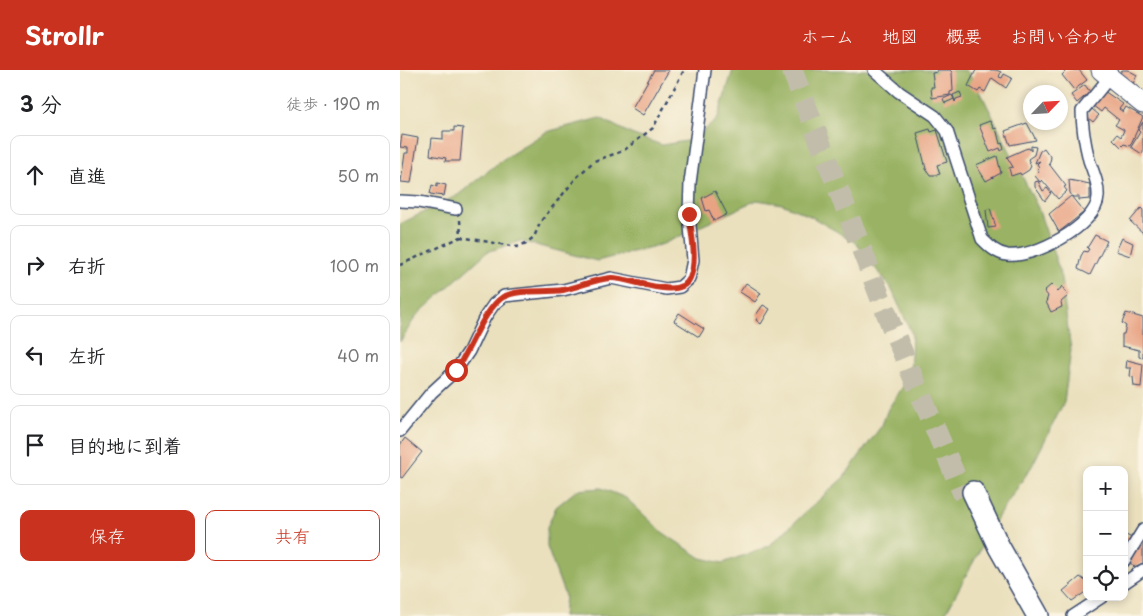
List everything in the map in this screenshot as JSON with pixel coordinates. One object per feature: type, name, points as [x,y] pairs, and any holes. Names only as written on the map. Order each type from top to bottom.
[{"type":"highway","points":[[1105,74],[1143,104]]},
{"type":"highway","points":[[968,494],[991,550],[1034,615]]},
{"type":"street","points":[[400,431],[431,393],[456,370],[469,351],[485,317],[494,304],[504,296],[562,290],[611,278],[666,289],[680,286],[689,279],[693,260],[689,214],[690,183],[705,70]]},
{"type":"street","points":[[874,70],[899,92],[935,116],[947,131],[982,239],[993,250],[1008,255],[1021,255],[1064,237],[1092,213],[1098,198],[1097,182],[1089,159],[1082,124],[1082,111],[1105,74]]},
{"type":"street","points":[[400,201],[419,202],[456,209]]},
{"type":"street","points":[[1127,556],[1143,530]]},
{"type":"street","points":[[1128,579],[1143,570]]},
{"type":"street","points":[[1073,616],[1096,601]]},
{"type":"path","points":[[400,265],[461,237],[516,247],[526,243],[534,237],[541,221],[576,177],[594,161],[623,151],[653,128],[684,70]]},
{"type":"path","points":[[456,209],[460,218],[461,237]]},
{"type":"green space","points":[[733,70],[966,70],[979,89],[1038,208],[1060,272],[1071,350],[1064,402],[1032,466],[999,515],[944,616],[563,616],[565,596],[547,547],[547,528],[556,507],[577,490],[601,488],[626,498],[662,532],[701,558],[723,563],[769,546],[844,477],[882,425],[888,409],[910,376],[912,334],[891,288],[855,242],[810,216],[782,204],[757,200],[663,244],[597,261],[520,241],[487,252],[416,316],[400,342],[400,224],[458,195],[502,160],[546,132],[600,118],[631,134],[662,145],[692,140],[717,120]]},
{"type":"building","points":[[654,70],[669,70],[643,115],[632,108]]},
{"type":"building","points":[[937,70],[950,70],[952,72],[953,91],[950,92],[950,95],[932,98],[931,87],[934,87],[932,73],[937,72]]},
{"type":"building","points":[[976,70],[996,70],[1001,72],[999,77],[1002,78],[1004,74],[1012,78],[1006,88],[992,78],[985,92],[980,89],[978,92],[968,86]]},
{"type":"building","points":[[1063,70],[1079,70],[1087,80],[1074,90],[1062,75],[1065,72]]},
{"type":"building","points":[[1122,70],[1128,70],[1137,75],[1132,86],[1118,76]]},
{"type":"building","points":[[1085,85],[1090,92],[1077,103],[1071,95]]},
{"type":"building","points":[[1104,91],[1123,104],[1119,109],[1123,112],[1126,107],[1143,117],[1130,146],[1124,144],[1121,147],[1113,139],[1117,134],[1121,137],[1124,130],[1115,125],[1119,120],[1104,108],[1101,112],[1092,105]]},
{"type":"building","points":[[960,92],[962,97],[956,99],[955,102],[953,95]]},
{"type":"building","points":[[952,95],[954,99],[945,103],[943,99]]},
{"type":"building","points":[[1092,109],[1099,115],[1093,122],[1086,116]]},
{"type":"building","points":[[990,121],[994,129],[996,128],[1000,144],[1002,143],[1004,149],[1001,151],[1000,148],[990,152],[979,125]]},
{"type":"building","points":[[1143,122],[1142,154],[1131,147],[1140,132],[1138,130]]},
{"type":"building","points":[[1023,124],[1023,130],[1031,130],[1036,140],[1010,145],[1005,131]]},
{"type":"building","points":[[454,127],[463,128],[460,161],[445,161],[446,158],[430,155],[432,138],[443,139],[443,131],[454,131]]},
{"type":"building","points":[[930,129],[931,132],[937,130],[947,162],[937,165],[940,174],[936,175],[930,175],[926,169],[917,133]]},
{"type":"building","points":[[402,135],[418,138],[411,183],[401,182],[405,153],[408,153],[408,148],[400,147]]},
{"type":"building","points":[[1031,146],[1036,147],[1034,155],[1028,159],[1031,166],[1029,170],[1021,175],[1020,173],[1011,176],[1009,168],[1013,167],[1007,157],[1029,148],[1031,151]]},
{"type":"building","points":[[1044,148],[1051,158],[1049,164],[1066,186],[1064,187],[1067,191],[1058,199],[1042,180],[1040,182],[1035,176],[1039,172],[1037,164],[1040,161],[1035,163],[1040,151]]},
{"type":"building","points":[[997,156],[1001,173],[986,181],[976,165]]},
{"type":"building","points":[[1069,180],[1090,184],[1090,199],[1079,200],[1079,197],[1073,197],[1070,193]]},
{"type":"building","points":[[1038,181],[1043,191],[1047,188],[1051,193],[1045,201],[1035,187],[1035,182]]},
{"type":"building","points":[[437,183],[446,185],[444,196],[430,194],[432,185],[437,187]]},
{"type":"building","points":[[715,191],[727,214],[714,221],[709,210],[706,211],[702,198]]},
{"type":"building","points":[[1071,196],[1084,212],[1059,232],[1049,214]]},
{"type":"building","points":[[990,208],[996,227],[988,228],[986,210]]},
{"type":"building","points":[[1141,208],[1143,210],[1143,233],[1130,221]]},
{"type":"building","points":[[1095,235],[1107,241],[1090,275],[1078,269],[1081,256],[1084,251],[1087,252],[1089,249],[1087,248]]},
{"type":"building","points":[[1122,238],[1133,243],[1130,256],[1116,251]]},
{"type":"building","points":[[746,283],[761,293],[755,302],[740,292]]},
{"type":"building","points":[[1051,285],[1058,292],[1062,286],[1068,296],[1061,302],[1062,307],[1051,312],[1046,302],[1048,296],[1044,291]]},
{"type":"building","points":[[763,305],[770,309],[761,324],[756,320],[758,317],[756,315]]},
{"type":"building","points":[[679,313],[704,329],[699,337],[674,321]]},
{"type":"building","points":[[1126,313],[1143,318],[1143,358],[1139,357],[1139,350],[1122,346],[1122,334],[1124,334],[1126,326],[1122,323]]},
{"type":"building","points":[[1127,360],[1143,364],[1141,387],[1134,386],[1133,377],[1130,376],[1131,368],[1126,368]]},
{"type":"building","points":[[405,438],[422,452],[402,478],[400,477],[400,445]]},
{"type":"building","points":[[1128,536],[1132,538],[1128,545]]},
{"type":"building","points":[[1143,539],[1143,563],[1134,567],[1129,561]]},
{"type":"building","points":[[1080,577],[1083,579],[1083,594],[1072,601],[1063,591]]},
{"type":"tunnel","points":[[792,70],[893,330],[964,496]]},
{"type":"route","points":[[456,370],[469,351],[485,317],[494,304],[504,296],[562,290],[611,278],[666,289],[680,286],[689,279],[693,260],[689,214]]}]
